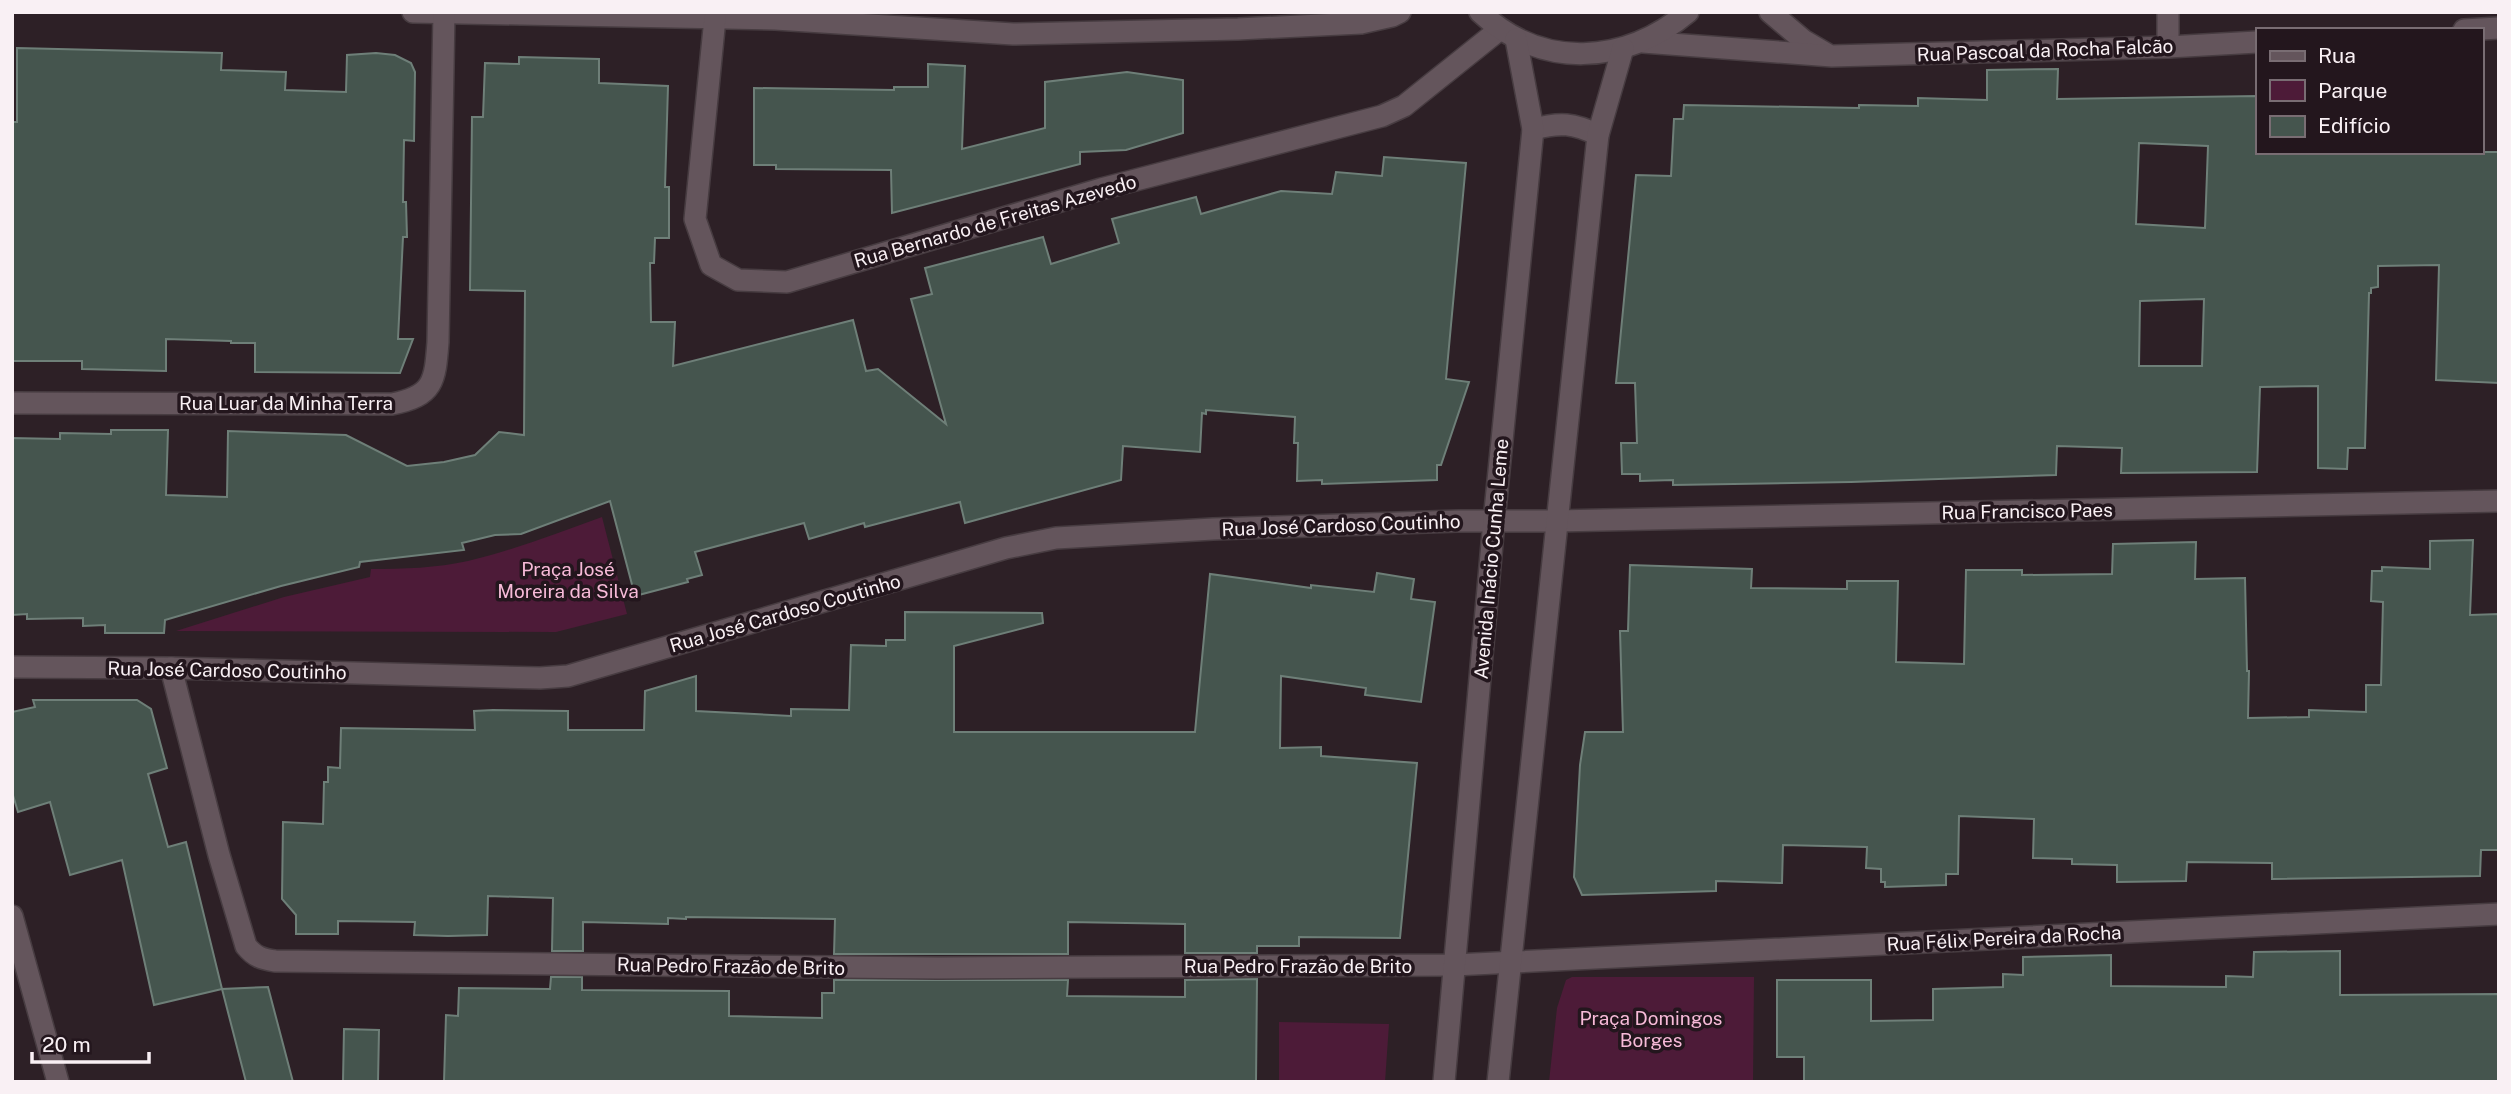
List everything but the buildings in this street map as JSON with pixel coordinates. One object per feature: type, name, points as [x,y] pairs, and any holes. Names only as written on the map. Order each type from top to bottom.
[{"type":"street","points":[[413,12],[775,19],[1013,34],[1238,29],[1361,23],[1400,12]]},
{"type":"street","points":[[1013,34],[1014,12]]},
{"type":"street","points":[[1480,12],[1508,34],[1555,52],[1586,55],[1633,45],[1688,12]]},
{"type":"street","points":[[1770,12],[1803,40],[1832,56]]},
{"type":"street","points":[[2168,12],[2168,47]]},
{"type":"street","name":"Rua Luar da Minha Terra","points":[[12,403],[392,404],[409,401],[428,391],[436,374],[438,342],[444,13]]},
{"type":"street","name":"Rua Bernardo de Freitas Azevedo","points":[[715,18],[695,219],[711,265],[738,280],[787,282],[1101,190],[1382,116],[1404,106],[1508,34]]},
{"type":"street","name":"Avenida Inácio Cunha Leme","points":[[1444,1082],[1494,521],[1533,129],[1508,34]]},
{"type":"street","name":"Rua Pascoal da Rocha Falcão","points":[[1633,45],[1832,56],[2256,42]]},
{"type":"street","points":[[1498,1082],[1598,135],[1633,45]]},
{"type":"street","points":[[1533,129],[1553,124],[1579,125],[1598,135]]},
{"type":"street","name":"Rua Francisco Paes","points":[[1556,521],[2499,501]]},
{"type":"street","name":"Rua José Cardoso Coutinho","points":[[12,667],[171,668],[540,678],[568,676],[1006,548],[1056,538],[1213,528],[1556,521]]},
{"type":"street","name":"Rua Pedro Frazão de Brito","points":[[171,668],[219,855],[247,946],[253,955],[261,959],[305,962],[938,968],[1454,965],[1509,962]]},
{"type":"street","name":"Rua Félix Pereira da Rocha","points":[[1509,962],[2499,914]]},
{"type":"street","points":[[12,916],[58,1082]]},
{"type":"green space","name":"Praça José Moreira da Silva","points":[[602,517],[627,614],[556,632],[176,631],[284,597],[370,577],[371,569],[420,568],[468,561]]},
{"type":"green space","name":"Praça Domingos Borges","points":[[1572,977],[1754,977],[1753,1082],[1549,1082],[1557,1008],[1566,980]]},
{"type":"green space","points":[[1279,1022],[1389,1024],[1385,1082],[1279,1082]]}]
